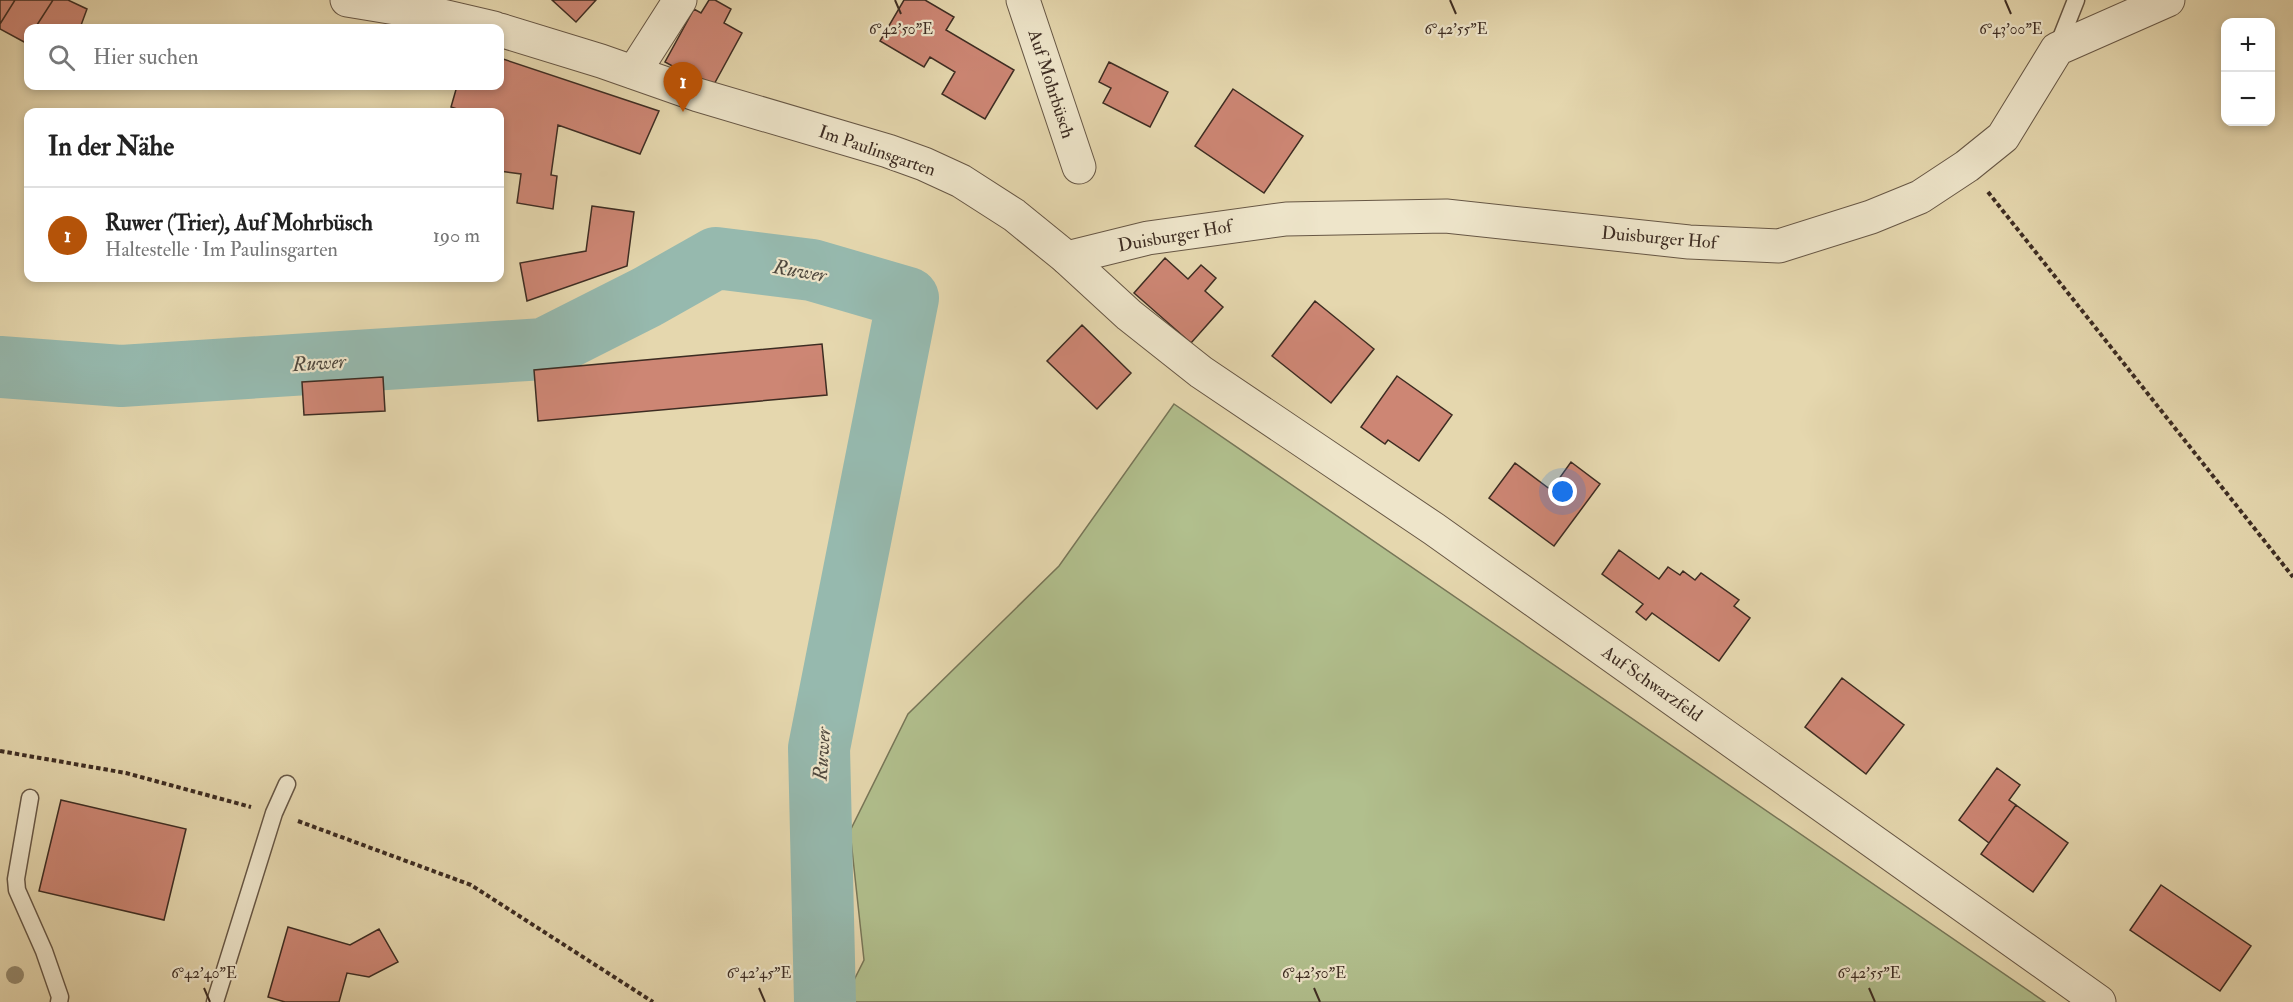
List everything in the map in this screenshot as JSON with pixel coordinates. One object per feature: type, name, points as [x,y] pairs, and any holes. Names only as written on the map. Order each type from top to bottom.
[{"type":"street","points":[[347,0],[401,8],[475,24]]},
{"type":"street","points":[[634,72],[680,0]]},
{"type":"street","name":"Auf Mohrbüsch","points":[[1023,0],[1079,167]]},
{"type":"street","points":[[2057,49],[2168,0]]},
{"type":"street","name":"Im Paulinsgarten","points":[[504,31],[634,72],[698,95],[888,151],[961,181],[1014,215],[1067,258],[1129,315],[1201,372]]},
{"type":"street","name":"Duisburger Hof","points":[[1067,258],[1148,238],[1286,219],[1434,216],[1689,242],[1779,246],[1871,217],[1920,197],[1967,166],[2003,137],[2057,49]]},
{"type":"street","name":"Auf Schwarzfeld","points":[[1201,372],[1434,529],[2099,1002]]},
{"type":"lane","points":[[2057,49],[2076,0]]},
{"type":"lane","points":[[215,1002],[274,813],[287,784]]},
{"type":"lane","points":[[30,798],[16,879],[17,890],[44,951],[59,999]]},
{"type":"path","points":[[1967,166],[2293,577]]},
{"type":"path","points":[[0,751],[126,773],[274,813],[471,885],[653,1002]]},
{"type":"green space","points":[[1174,404],[2045,1002],[843,1002],[864,960],[850,831],[908,714],[1059,566]]},
{"type":"building","points":[[0,0],[15,0],[0,24]]},
{"type":"building","points":[[15,0],[53,0],[38,24],[24,24],[24,42],[0,29],[0,24]]},
{"type":"building","points":[[53,0],[68,0],[87,9],[81,24],[38,24]]},
{"type":"building","points":[[552,0],[596,0],[576,22]]},
{"type":"building","points":[[709,0],[715,0],[731,9],[724,23],[742,33],[712,88],[665,62],[694,9],[701,13]]},
{"type":"building","points":[[904,0],[925,0],[954,17],[946,30],[1014,70],[985,119],[942,94],[955,72],[930,57],[924,67],[880,41]]},
{"type":"building","points":[[504,59],[659,111],[640,154],[558,125],[551,175],[557,176],[553,209],[517,203],[521,174],[504,172],[504,108],[451,107],[456,90],[504,90]]},
{"type":"building","points":[[1109,62],[1168,92],[1150,127],[1103,103],[1111,88],[1099,82]]},
{"type":"building","points":[[1233,89],[1303,136],[1264,193],[1195,146]]},
{"type":"building","points":[[592,206],[634,212],[627,266],[527,301],[520,263],[586,251]]},
{"type":"building","points":[[1165,258],[1188,279],[1201,265],[1216,278],[1205,291],[1223,307],[1191,343],[1134,293]]},
{"type":"building","points":[[1315,301],[1374,349],[1331,403],[1272,356]]},
{"type":"building","points":[[1082,325],[1131,373],[1097,409],[1047,361]]},
{"type":"building","points":[[822,344],[827,395],[538,421],[534,370]]},
{"type":"building","points":[[1397,376],[1452,415],[1419,461],[1388,440],[1385,444],[1361,427]]},
{"type":"building","points":[[383,377],[385,411],[304,415],[302,382]]},
{"type":"building","points":[[1571,462],[1600,484],[1554,546],[1489,498],[1515,463],[1551,490]]},
{"type":"building","points":[[1619,550],[1659,579],[1668,567],[1680,575],[1683,571],[1695,580],[1701,573],[1739,600],[1734,606],[1750,618],[1719,661],[1652,613],[1646,620],[1636,612],[1643,604],[1602,574]]},
{"type":"building","points":[[1842,678],[1904,725],[1866,774],[1805,727]]},
{"type":"building","points":[[1997,768],[2020,785],[2009,800],[2016,805],[1989,843],[1959,820]]},
{"type":"building","points":[[61,800],[186,829],[164,920],[39,891]]},
{"type":"building","points":[[2016,805],[2068,843],[2033,892],[1981,854]]},
{"type":"building","points":[[2161,885],[2251,946],[2220,991],[2130,930]]},
{"type":"building","points":[[288,927],[350,945],[379,929],[398,962],[369,977],[347,973],[339,1002],[285,1002],[268,997]]},
{"type":"waterway","name":"Ruwer","points":[[0,367],[121,376],[544,349],[647,297],[716,258],[812,270],[908,298],[819,748],[825,1002]]},
{"type":"place","name":"Ruwer (Trier), Auf Mohrbüsch","points":[[683,112]]}]
